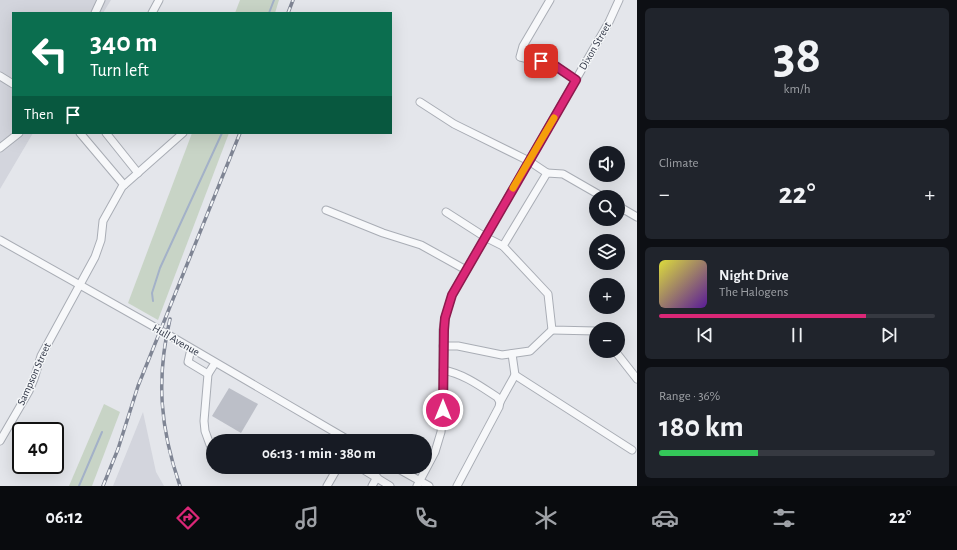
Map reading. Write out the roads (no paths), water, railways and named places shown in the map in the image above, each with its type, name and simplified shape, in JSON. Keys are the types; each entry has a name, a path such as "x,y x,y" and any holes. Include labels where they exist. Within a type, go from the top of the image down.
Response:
{"street":[{"path":"95,12 101,0"},
{"path":"153,12 159,0"},
{"path":"550,0 523,46 520,57 554,65 576,80"},
{"name":"Dixon Street","path":"418,483 435,452 441,432 443,410 444,330 445,318 452,295 609,22 619,0"},
{"path":"0,76 12,83"},
{"path":"420,102 454,124 529,161 547,173 563,174 591,190"},
{"path":"0,148 18,134"},
{"path":"81,134 124,185"},
{"path":"107,134 138,173"},
{"name":"Sampson Street","path":"0,441 29,391 41,356 95,257 101,240 103,221 124,185 182,134"},
{"path":"503,246 547,173"},
{"path":"326,210 383,233 421,245 466,270"},
{"path":"625,210 637,217"},
{"path":"446,212 485,237 503,246 548,294 552,330"},
{"name":"Hull Avenue","path":"0,240 191,348 338,434"},
{"path":"443,346 458,346 502,355 512,354 530,351 552,330 589,331"},
{"path":"191,348 188,362 208,374"},
{"path":"457,486 515,375 512,354"},
{"path":"620,358 637,379"},
{"path":"206,434 204,421 208,374 215,363"},
{"path":"443,370 462,375 497,397 500,402"},
{"path":"515,375 632,450"},
{"path":"327,486 334,474"},
{"path":"372,474 390,486"},
{"path":"405,474 418,483 428,486"},
{"path":"372,486 377,477"}],"waterway":[{"path":"269,12 274,0"},
{"path":"153,301 152,293 160,268 222,134"},
{"path":"79,486 102,432"}],"railway":[{"path":"288,12 293,0"},
{"path":"103,486 118,449 138,386 240,134"},
{"path":"170,319 163,362 162,403 168,444 180,486"}]}
